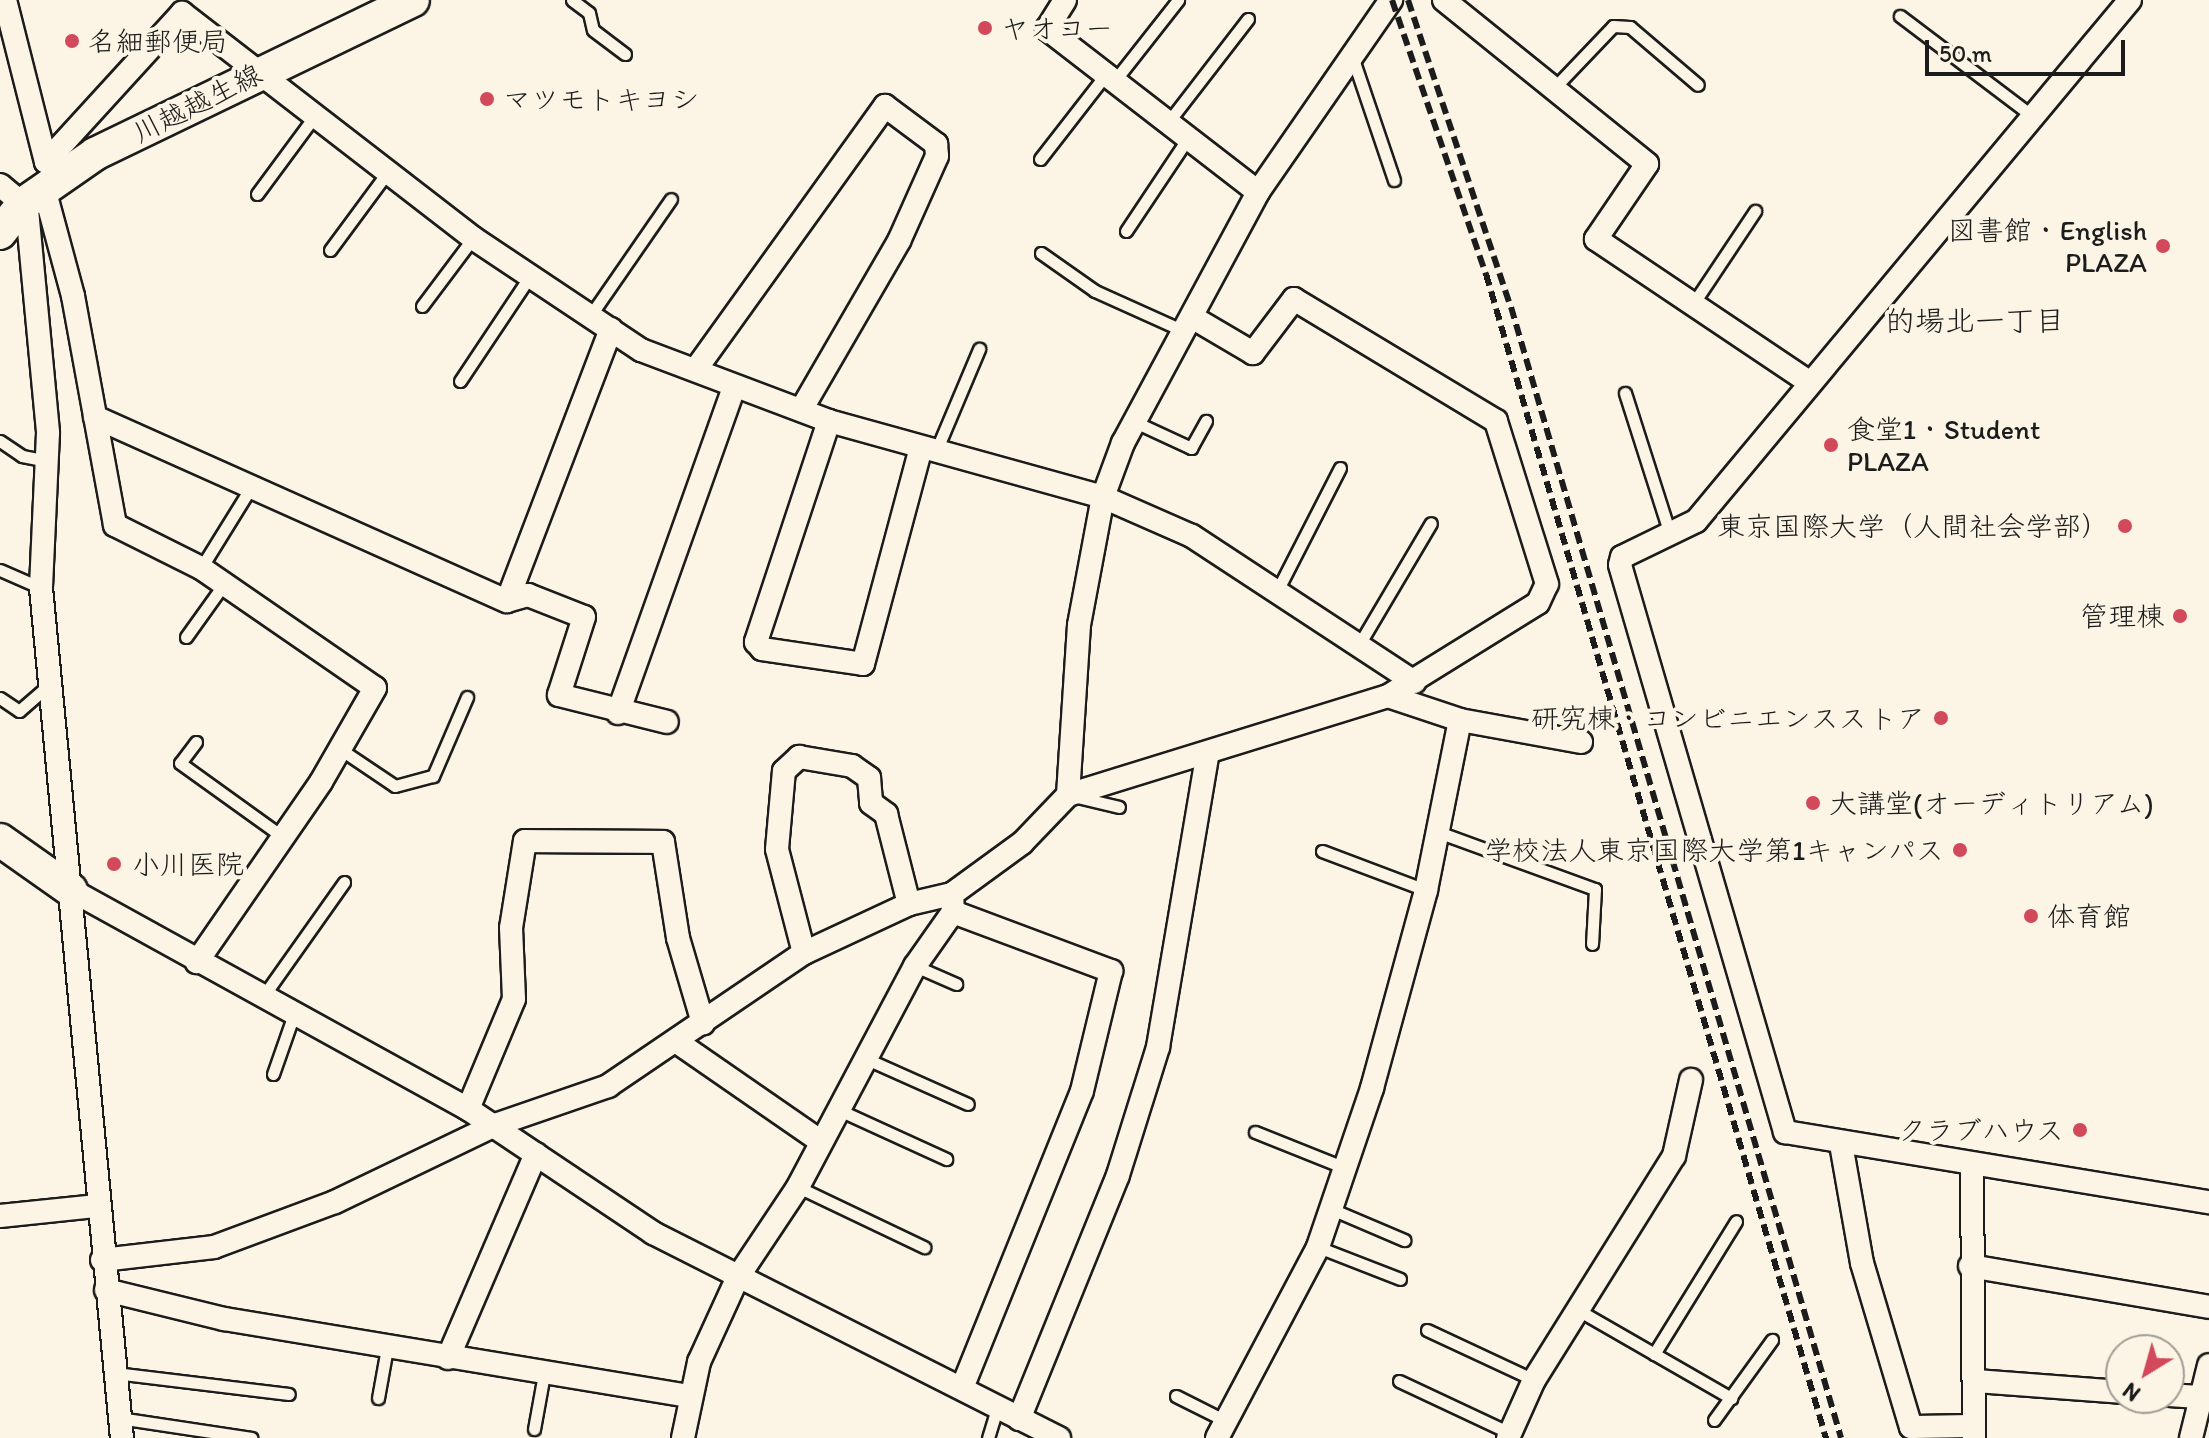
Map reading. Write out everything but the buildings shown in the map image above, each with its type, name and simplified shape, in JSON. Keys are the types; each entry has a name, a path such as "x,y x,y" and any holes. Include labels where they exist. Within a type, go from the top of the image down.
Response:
{"main road":[{"name":"川越越生線","path":"0,233 28,186 257,72 413,0"},
{"path":"0,840 71,890"}],"street":[{"path":"5,0 28,186 47,461 41,588 71,890 102,1260 121,1428"},
{"path":"1065,0 1047,29 1166,126 1258,192"},
{"path":"1068,795 1079,625 1103,497 1135,422 1258,192 1391,0"},
{"path":"1444,0 1647,164 1596,239 1810,383"},
{"path":"2130,0 1696,521 1622,557 1620,565 1785,1132 1841,1144 2209,1202"},
{"path":"28,186 187,6 257,72 387,173 473,238 641,350 829,421 1103,497 1192,536 1278,589 1414,682"},
{"path":"696,369 885,106 936,144 937,156 899,241 801,410"},
{"path":"28,186 95,417 115,525 201,568 375,688 283,837 197,962"},
{"path":"683,1438 688,1396 738,1277 798,1187 820,1141 869,1060 915,966 953,903 1022,843 1068,795 1207,757 1388,696 1538,603 1547,584 1496,421 1294,299 1253,353 1188,324"},
{"path":"507,601 611,329"},
{"path":"618,713 734,387"},
{"path":"95,417 250,489 507,601 528,595 584,617 556,690 618,713 667,722"},
{"path":"829,421 756,642 762,649 863,664 928,450"},
{"path":"1388,696 1460,720 1581,742"},
{"path":"1222,1430 1318,1247 1340,1166 1393,1023 1426,890 1460,720"},
{"path":"804,953 777,849 784,771 799,757 852,766 869,778 871,803 886,814 909,904"},
{"path":"1019,1419 1118,1175 1158,1047 1207,757"},
{"path":"468,1109 514,999 511,928 525,841 663,842 678,938 703,1023"},
{"path":"71,890 261,999 468,1109 653,1233 963,1386 997,1408 1059,1438"},
{"path":"102,1260 214,1247 335,1202 495,1125 608,1086 804,953 909,904 953,903 1111,971 1082,1091 963,1386"},
{"path":"677,1042 820,1141"},
{"path":"1509,1436 1534,1380 1674,1156 1691,1080"},
{"path":"1841,1144 1862,1263 1911,1427 1974,1432 1976,1381 1970,1266 1972,1164"},
{"path":"448,1358 536,1154"},
{"path":"0,1216 97,1206"},
{"path":"1970,1266 2209,1307"},
{"path":"106,1290 387,1348 688,1396"},
{"path":"2191,1438 2195,1397 2208,1367"},
{"path":"1976,1381 2105,1391"},
{"path":"2185,1396 2195,1397"}],"lane":[{"path":"572,0 589,13 593,30 625,54"},
{"path":"1040,159 1178,0"},
{"path":"1900,16 2032,116"},
{"path":"1166,126 1248,19"},
{"path":"1555,87 1613,26 1630,27 1698,85"},
{"path":"1352,56 1394,180"},
{"path":"257,194 314,117"},
{"path":"1126,231 1186,141"},
{"path":"330,250 387,173"},
{"path":"590,316 671,199"},
{"path":"1693,304 1755,211"},
{"path":"422,306 473,238"},
{"path":"1041,253 1095,291 1188,324"},
{"path":"460,381 530,276"},
{"path":"928,450 979,349"},
{"path":"1625,393 1670,534"},
{"path":"1135,422 1191,448 1206,421"},
{"path":"0,441 22,456 47,461"},
{"path":"1278,589 1340,468"},
{"path":"201,568 250,489"},
{"path":"1360,643 1431,523"},
{"path":"0,570 41,588"},
{"path":"186,637 224,584"},
{"path":"0,698 19,711 51,683"},
{"path":"340,749 395,786 433,776 467,697"},
{"path":"196,742 180,763 283,837"},
{"path":"1068,795 1119,807"},
{"path":"1438,832 1595,889 1592,944"},
{"path":"1322,851 1426,890"},
{"path":"261,999 344,882"},
{"path":"915,966 956,984"},
{"path":"273,1074 294,1014"},
{"path":"869,1060 968,1104"},
{"path":"839,1110 946,1159"},
{"path":"1255,1132 1340,1166"},
{"path":"798,1187 924,1247"},
{"path":"1329,1208 1404,1240"},
{"path":"1654,1354 1736,1221"},
{"path":"1318,1247 1400,1279"},
{"path":"1578,1310 1731,1398"},
{"path":"1427,1330 1534,1380"},
{"path":"1714,1420 1772,1340"},
{"path":"378,1398 387,1348"},
{"path":"113,1373 289,1394"},
{"path":"534,1429 544,1374"},
{"path":"1399,1381 1509,1436"},
{"path":"1176,1396 1222,1430"},
{"path":"988,1438 997,1408"},
{"path":"121,1428 252,1438"}],"railway":[{"path":"1392,0 1486,274 1826,1438"},
{"path":"1408,0 1511,307 1841,1438"}],"place":[{"name":"ヤオコー","path":"985,28"},
{"name":"名細郵便局","path":"72,41"},
{"name":"マツモトキヨシ","path":"487,99"},
{"name":"図書館・English PLAZA","path":"2163,246"},
{"name":"食堂1・Student PLAZA","path":"1831,445"},
{"name":"東京国際大学（人間社会学部）","path":"2125,526"},
{"name":"管理棟","path":"2180,616"},
{"name":"研究棟・コンビニエンスストア","path":"1941,718"},
{"name":"大講堂(オーディトリアム)","path":"1813,803"},
{"name":"学校法人東京国際大学第1キャンパス","path":"1960,850"},
{"name":"小川医院","path":"114,864"},
{"name":"体育館","path":"2031,916"},
{"name":"クラブハウス","path":"2080,1130"}],"district":[{"name":"的場北一丁目","path":"1975,321"}]}
